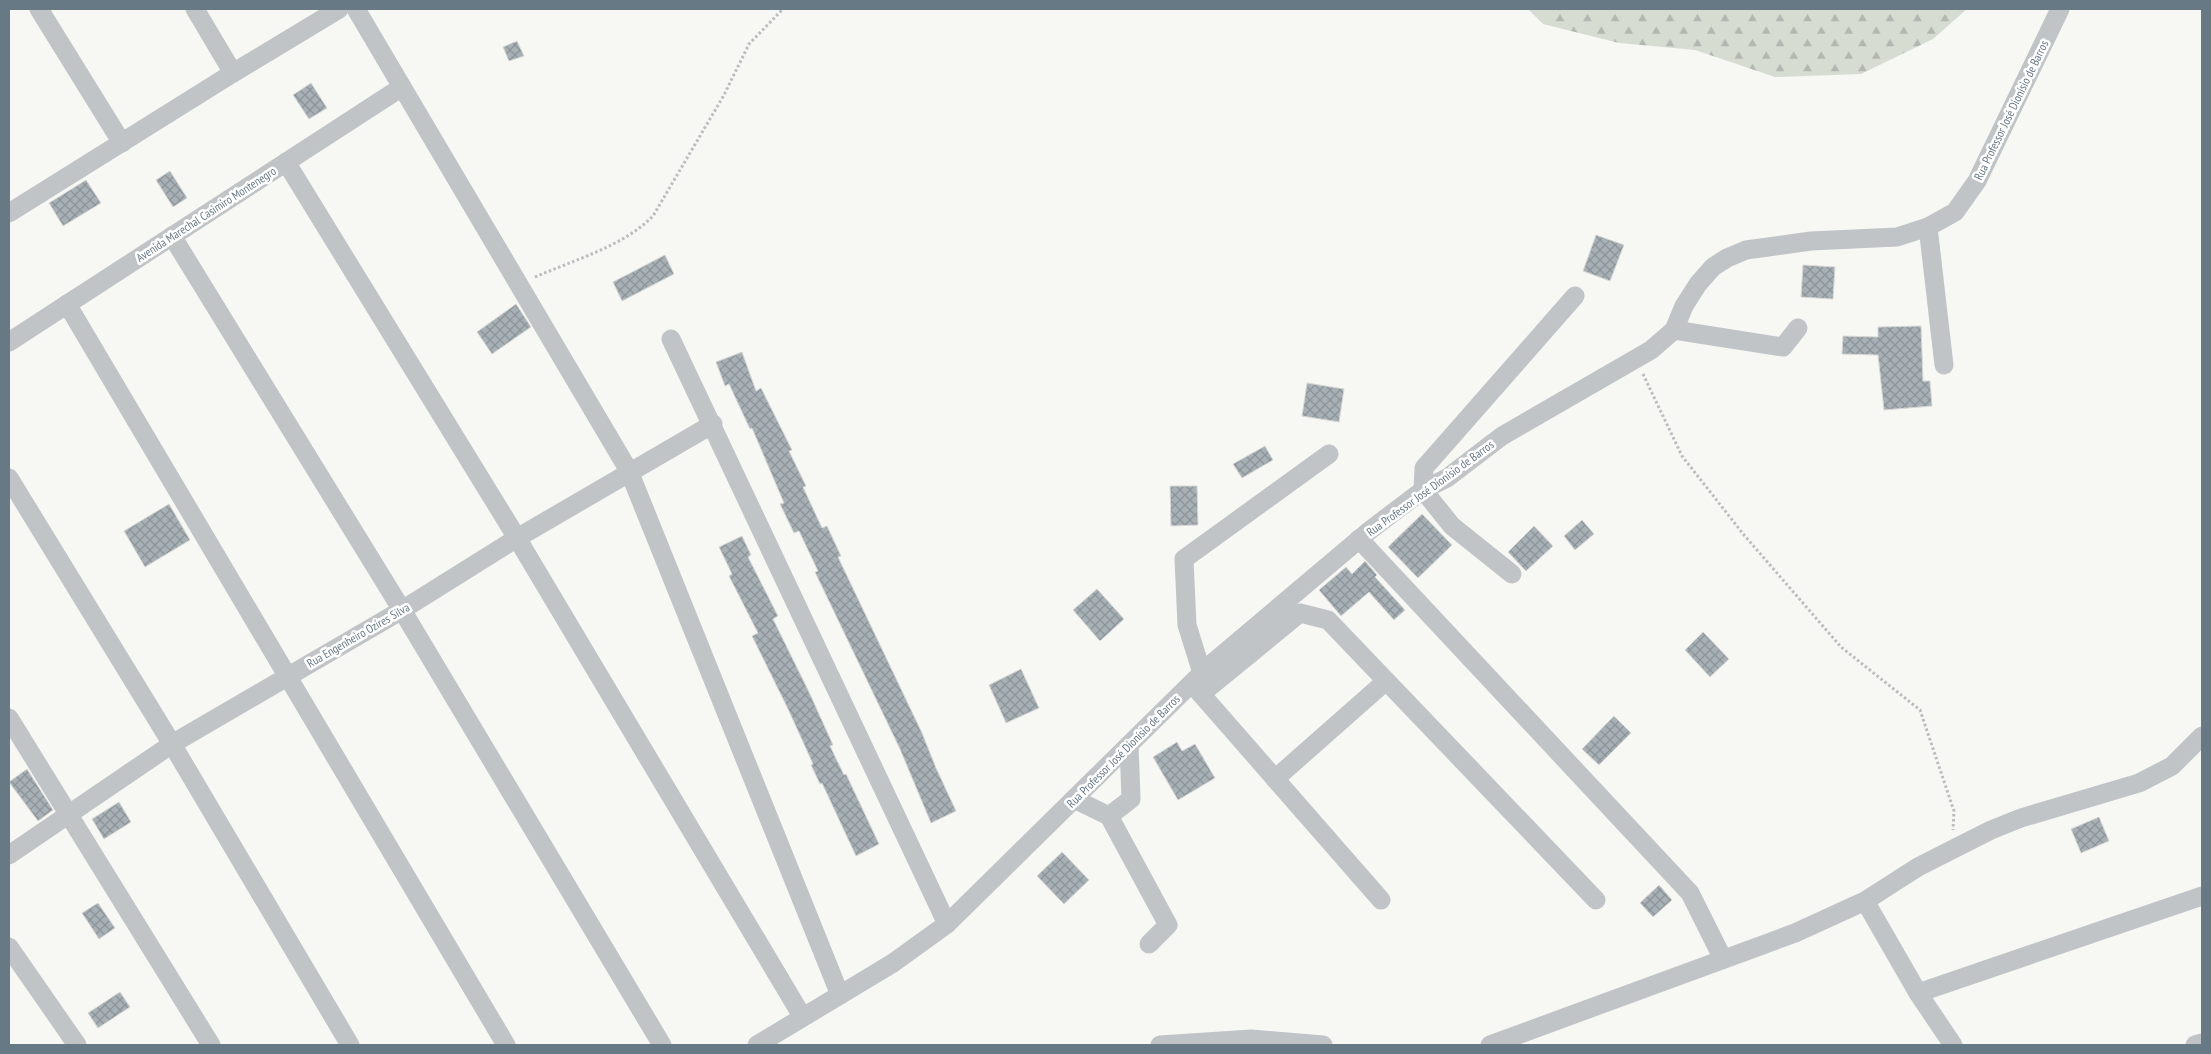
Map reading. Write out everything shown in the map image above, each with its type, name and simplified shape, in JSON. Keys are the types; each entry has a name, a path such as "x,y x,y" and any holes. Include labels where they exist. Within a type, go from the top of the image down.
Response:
{"street":[{"path":"39,9 122,143"},
{"path":"195,9 233,73"},
{"path":"10,211 339,9"},
{"path":"356,9 629,471 840,995"},
{"name":"Rua Professor José Dionísio de Barros","path":"757,1045 802,1016 893,963 948,924 1129,744 1359,539 1423,490 1447,478 1502,436 1651,350 1674,330 1684,306 1698,284 1713,268 1727,258 1746,250 1810,241 1897,237 1928,227 1956,212 1977,181 2060,9"},
{"name":"Avenida Marechal Casimiro Montenegro","path":"9,342 402,87"},
{"path":"286,162 517,538 802,1016"},
{"path":"1928,227 1944,365"},
{"path":"172,236 402,610 662,1045"},
{"path":"1512,574 1452,526 1423,490 1424,468 1575,296"},
{"path":"67,304 506,1045"},
{"path":"1674,330 1783,347 1798,328"},
{"path":"671,339 713,424 948,924"},
{"name":"Rua Engenheiro Ozires Silva","path":"9,855 172,744 402,610 629,471 713,424"},
{"path":"1329,454 1184,559 1187,625 1198,683 1275,779 1381,900"},
{"path":"9,478 172,744 350,1045"},
{"path":"1359,539 1690,893 1722,960"},
{"path":"1198,683 1300,613 1328,620 1596,900"},
{"path":"1275,779 1386,681"},
{"path":"9,718 211,1045"},
{"path":"2172,766 2202,736"},
{"path":"1110,816 1131,799 1129,744"},
{"path":"1490,1045 1795,933 1866,901 1918,867 2021,818 2139,783 2172,766 2202,756"},
{"path":"1074,799 1110,816 1168,925 1149,944"},
{"path":"1918,993 2202,896"},
{"path":"1866,901 1918,993 1954,1045"},
{"path":"9,947 77,1045"},
{"path":"1160,1045 1306,1042 1324,1045"},
{"path":"2194,1045 2202,1042"}],"path":[{"path":"519,284 627,237 644,226 653,216 724,95 749,44 782,9"},
{"path":"1635,359 1682,456 1744,535 1842,647 1920,710 1954,811 1951,850"}],"green space":[{"path":"1528,9 1967,9 1933,39 1861,74 1775,77 1695,50 1619,43 1543,24"}],"building":[{"path":"517,41 524,56 509,61 503,47"},
{"path":"311,83 327,108 309,119 293,95"},
{"path":"170,171 187,198 173,207 156,180"},
{"path":"86,180 101,203 63,226 49,203"},
{"path":"1596,235 1624,245 1610,281 1583,271"},
{"path":"665,255 674,274 622,301 613,282"},
{"path":"1803,265 1835,267 1833,299 1801,297"},
{"path":"516,304 531,327 492,354 477,332"},
{"path":"1921,326 1923,381 1930,381 1932,406 1884,410 1878,355 1842,354 1843,336 1878,337 1878,327"},
{"path":"742,352 756,391 761,388 792,450 789,451 806,486 803,487 822,528 827,526 841,556 838,557 922,733 956,811 931,823 900,749 815,572 818,571 799,531 794,533 780,504 784,503 752,428 750,429 729,384 725,386 716,362"},
{"path":"1307,383 1344,389 1339,422 1302,416"},
{"path":"1265,446 1273,460 1242,478 1233,464"},
{"path":"1170,486 1197,486 1198,525 1171,526"},
{"path":"169,504 190,540 145,567 124,531"},
{"path":"1422,514 1452,545 1418,578 1388,547"},
{"path":"1582,520 1594,534 1575,550 1564,536"},
{"path":"1534,526 1553,546 1526,571 1508,552"},
{"path":"742,536 751,555 748,557 778,616 773,619 833,745 830,746 844,775 846,774 879,844 856,856 822,783 820,784 811,765 813,764 789,711 752,636 758,633 729,576 732,574 719,547"},
{"path":"1365,561 1377,575 1375,577 1405,610 1394,620 1369,592 1341,616 1319,590 1346,567 1352,574"},
{"path":"1097,589 1124,619 1100,641 1073,610"},
{"path":"1703,632 1729,659 1710,677 1685,650"},
{"path":"1021,669 1039,708 1006,723 989,685"},
{"path":"1614,716 1631,733 1599,765 1582,749"},
{"path":"1177,742 1182,751 1195,744 1215,778 1178,800 1153,757"},
{"path":"27,769 53,810 38,821 9,782"},
{"path":"119,802 131,822 104,839 92,819"},
{"path":"2099,817 2109,841 2081,853 2071,829"},
{"path":"1062,852 1089,880 1064,904 1037,876"},
{"path":"1659,885 1672,900 1653,917 1640,903"},
{"path":"98,903 115,928 99,939 82,913"},
{"path":"120,992 130,1007 98,1028 88,1013"}]}
